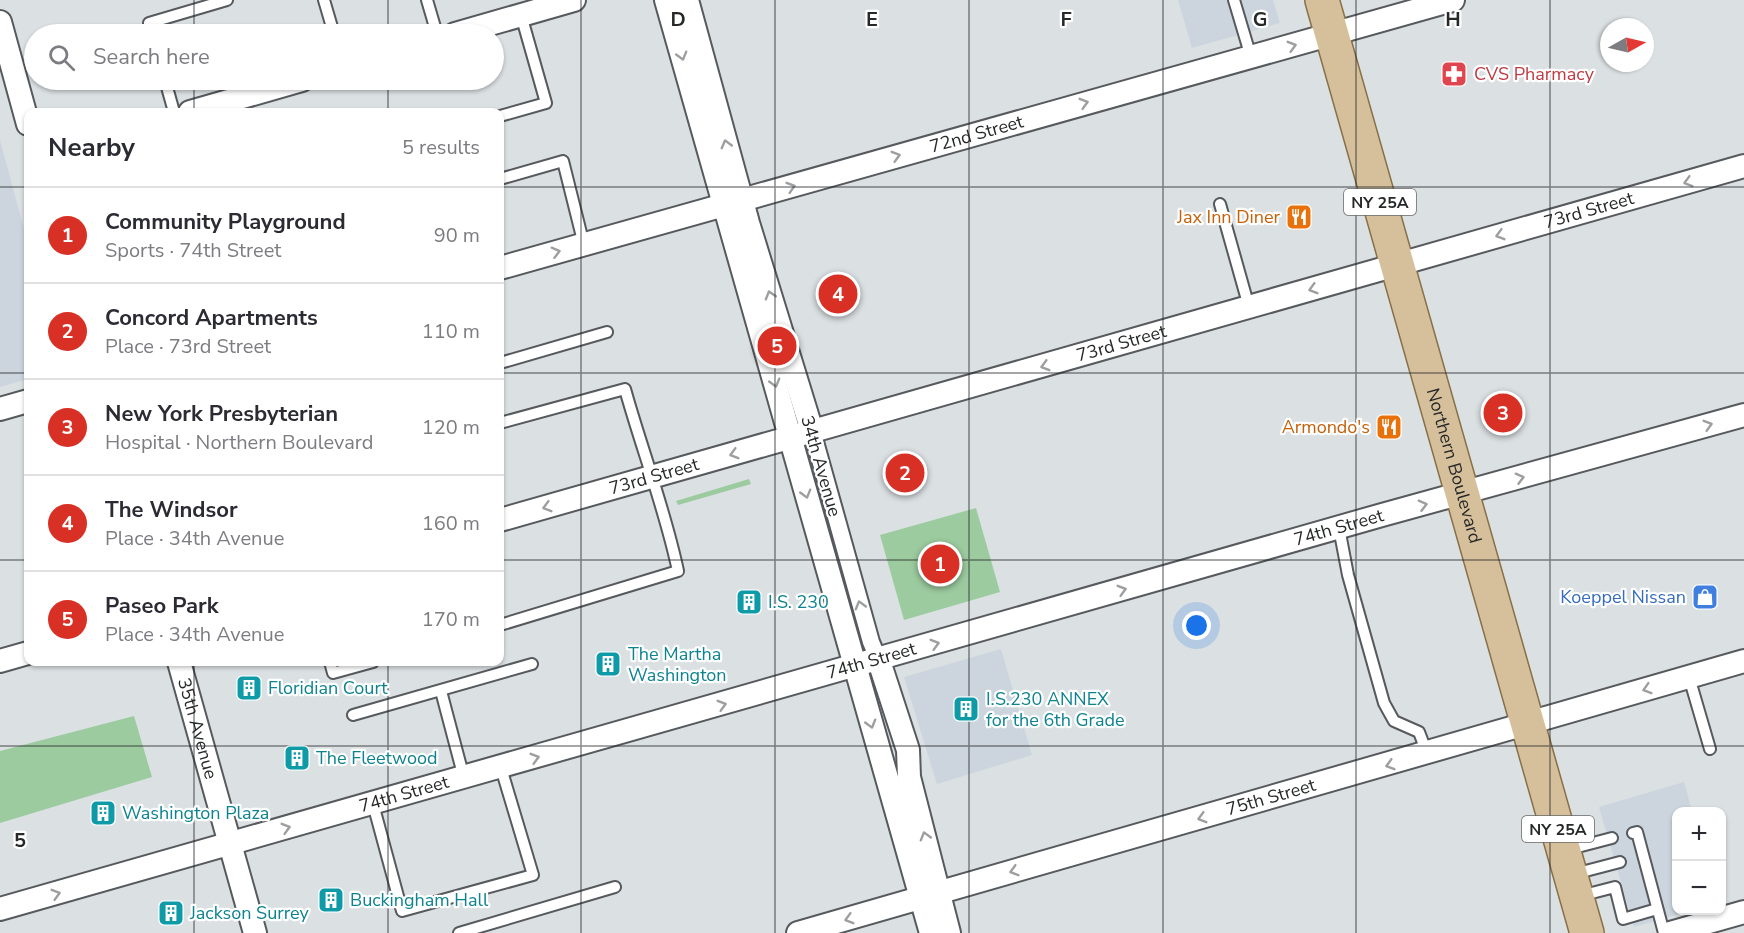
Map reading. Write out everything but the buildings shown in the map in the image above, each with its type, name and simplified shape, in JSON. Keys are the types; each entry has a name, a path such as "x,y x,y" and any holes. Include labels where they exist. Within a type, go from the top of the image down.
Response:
{"main road":[{"name":"Northern Boulevard","path":"1322,0 1587,933"}],"street":[{"path":"490,24 574,0"},
{"name":"34th Avenue","path":"666,0 733,203 801,434 908,750 909,777 931,895 931,933"},
{"name":"34th Avenue","path":"687,0 733,203"},
{"name":"72nd Street","path":"504,267 1453,0"},
{"path":"0,22 24,109"},
{"path":"204,108 267,90"},
{"name":"73rd Street","path":"504,519 1744,166"},
{"path":"0,409 24,402"},
{"name":"74th Street","path":"0,909 855,668 1338,528 1744,415"},
{"name":"34th Avenue","path":"801,434 855,668 931,895 949,933"},
{"path":"0,661 24,654"},
{"name":"75th Street","path":"798,933 1529,725 1744,661"},
{"name":"35th Avenue","path":"179,666 255,933"},
{"path":"1670,933 1744,912"}],"lane":[{"path":"149,24 227,0"},
{"path":"324,0 331,24"},
{"path":"427,0 433,24"},
{"path":"1238,3 1251,57"},
{"path":"504,115 546,103 521,15"},
{"path":"168,90 173,108"},
{"path":"504,178 563,161 584,245"},
{"path":"1220,204 1249,307"},
{"path":"504,362 607,332"},
{"path":"504,422 625,389 644,457 654,477 678,571 504,624"},
{"path":"1338,528 1348,575 1384,703 1394,721 1419,732 1427,754"},
{"path":"353,715 532,664"},
{"path":"331,666 333,673 358,666"},
{"path":"1689,677 1710,749"},
{"path":"441,691 464,778"},
{"path":"373,804 402,910 533,875 501,768"},
{"path":"1633,833 1637,832 1641,856 1664,933"},
{"path":"1571,874 1612,838"},
{"path":"1571,874 1620,862"},
{"path":"1571,874 1620,885 1623,919 1657,909"},
{"path":"459,933 615,887"}],"shaded area":[{"path":"1178,0 1273,0 1280,23 1192,48"},
{"path":"0,140 24,229 24,380 0,387"},
{"name":"I.S.230 ANNEX for the 6th Grade","path":"1001,649 1032,755 937,784 904,677"},
{"path":"1684,782 1691,807 1672,807 1672,915 1675,915 1634,927 1599,807"}],"green space":[{"path":"749,479 751,484 678,505 676,501"},
{"path":"976,508 1000,592 904,620 880,535"},
{"path":"134,716 152,777 0,823 0,751"}],"place":[{"name":"CVS Pharmacy","path":"1454,74"},
{"name":"Jax Inn Diner","path":"1299,217"},
{"name":"The Windsor","path":"838,294"},
{"name":"Paseo Park","path":"777,346"},
{"name":"New York Presbyterian","path":"1503,413"},
{"name":"Armondo's","path":"1389,427"},
{"name":"Concord Apartments","path":"905,473"},
{"name":"Community Playground","path":"940,564"},
{"name":"Koeppel Nissan","path":"1705,597"},
{"name":"I.S. 230","path":"749,602"},
{"name":"The Martha Washington","path":"608,664"},
{"name":"Floridian Court","path":"249,688"},
{"name":"I.S.230 ANNEX for the 6th Grade","path":"966,709"},
{"name":"The Fleetwood","path":"297,758"},
{"name":"Washington Plaza","path":"103,813"},
{"name":"Buckingham Hall","path":"331,900"},
{"name":"Jackson Surrey","path":"171,913"}]}
